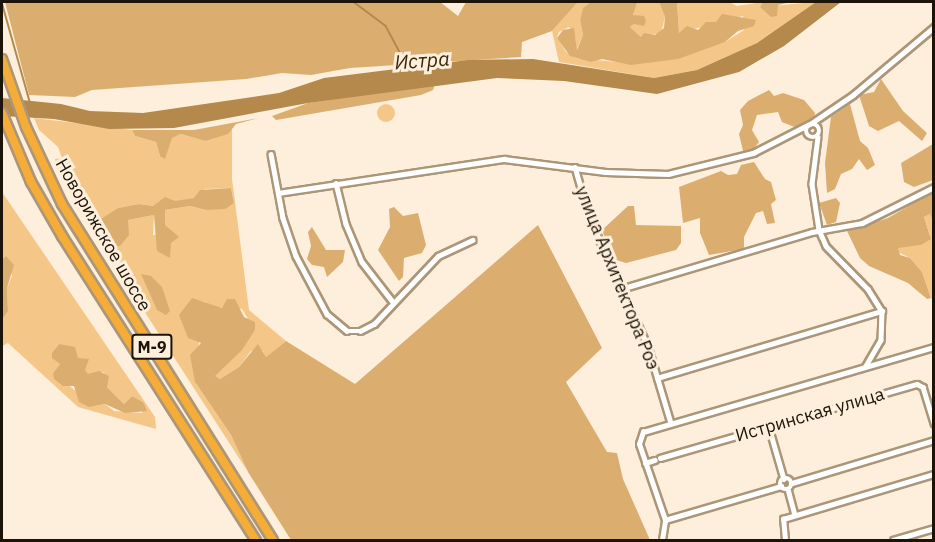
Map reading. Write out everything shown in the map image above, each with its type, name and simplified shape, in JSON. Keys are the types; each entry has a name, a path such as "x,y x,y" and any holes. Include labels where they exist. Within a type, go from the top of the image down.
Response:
{"highway":[{"name":"Новорижское шоссе","path":"2,59 36,151 100,268 273,540"},
{"name":"Новорижское шоссе","path":"2,113 19,155 62,236 256,540"}],"street":[{"path":"278,193 487,160 539,161 575,167 668,174 735,159 795,134 820,119 933,27"},
{"path":"820,119 815,148 813,202 819,230 826,246 868,289 882,311 881,340 866,366"},
{"path":"809,125 819,127"},
{"path":"809,125 808,136 815,148"},
{"path":"795,134 818,136"},
{"path":"272,154 278,193 296,256 335,323 347,331 367,329 438,256 473,240"},
{"name":"улица Архитектора Роэ","path":"575,167 590,219 624,288 657,378 670,423"},
{"path":"336,183 346,224 362,262 393,302"},
{"path":"624,288 819,230 876,218 933,187"},
{"path":"657,378 882,311"},
{"path":"662,540 665,520 645,463 640,435 670,423 933,346"},
{"name":"Истринская улица","path":"645,463 917,384 923,387 933,423"},
{"path":"769,427 784,478 781,486"},
{"path":"795,515 788,489 792,483 933,440"},
{"path":"785,540 781,526 783,519 933,474"},
{"path":"784,478 792,483"},
{"path":"665,520 781,486 788,489"},
{"path":"894,540 933,528"}],"shaded area":[{"path":"5,2 440,2 458,16 466,2 578,2 552,31 522,42 521,57 350,68 311,75 282,73 246,79 92,90 75,97 29,95"},
{"path":"578,2 591,2 583,9 580,20 583,35 576,51 576,40 569,27 559,32 557,37 566,52 576,58 637,64 725,42 744,30 743,16 679,33 677,2 729,2 737,6 763,2 760,7 816,2 757,43 697,70 654,78 559,62 552,31"},
{"path":"591,2 637,2 633,15 644,16 646,21 644,26 634,24 630,27 641,37 644,33 655,35 664,28 665,17 659,2 677,2 679,33 687,26 698,30 706,22 716,22 722,14 756,20 754,26 738,31 725,42 678,59 631,65 602,59 591,62 570,56 557,38 563,30 574,28 577,50 583,35 580,20 583,8"},
{"path":"637,2 659,2 665,17 661,33 641,37 630,27 634,24 633,5"},
{"path":"763,2 791,2 778,5 777,16 771,17 760,7"},
{"path":"816,2 841,2 784,46 739,72 657,94 564,81 497,78 308,103 174,128 109,129 54,119 2,116 2,98 61,104 90,111 143,113 279,93 324,78 468,60 533,59 654,78 697,70 757,43"},
{"path":"881,79 903,111 927,133 922,141 899,121 878,131 869,126 859,95 874,92"},
{"path":"435,84 433,90 421,95 276,120 272,116 308,103"},
{"path":"769,90 774,96 783,93 804,100 815,113 814,118 797,128 782,122 778,112 757,115 752,130 759,142 750,154 744,155 739,134 743,125 740,110 748,101"},
{"path":"386,104 392,107 395,113 392,119 386,122 380,119 377,113 380,107"},
{"path":"850,104 860,141 868,148 875,165 867,170 859,159 852,169 841,174 835,189 827,193 825,163 831,117"},
{"path":"34,118 132,130 135,136 156,142 160,156 171,138 181,134 205,141 232,129 232,179 249,310 286,341 265,358 263,351 251,351 239,367 220,379 214,376 255,330 242,309 211,307 203,301 195,382 231,435 248,472 137,300 133,279 109,248 97,239 76,205 56,164 55,159 62,158 58,147 39,130","holes":["231,188 234,203 206,210 190,206 165,210 165,225 172,233 153,235 154,215 128,220 121,241 108,243 110,215 118,208 139,204 153,206 195,198 205,189"]},
{"path":"259,118 236,124 228,134 205,141 181,134 172,138 165,159 160,156 156,142 135,136 132,130 194,130"},
{"path":"933,144 933,180 914,187 904,182 901,163"},
{"path":"754,162 765,179 771,182 776,200 771,204 775,223 767,224 763,211 756,213 744,237 744,249 709,255 700,233 700,218 683,223 679,187 721,171 728,175 737,174 741,165"},
{"path":"231,188 234,203 225,209 206,210 190,206 165,210 165,225 179,237 171,243 170,258 157,251 154,215 128,220 129,235 120,246 111,247 108,243 101,219 118,208 139,204 153,206 165,197 175,201 194,198 200,190"},
{"path":"2,192 155,417 156,429 78,407 8,343 2,346 2,320 8,311 7,288 12,276 6,257 2,260","holes":["59,344 69,348 88,375 104,372 107,387 124,404 132,396 143,402 142,413 114,411 105,404 95,406 53,373 60,364 55,349"]},
{"path":"933,192 933,221 930,214 924,217 931,239 921,245 898,248 900,255 910,258 922,272 931,298 927,299 908,283 869,266 860,258 847,231 888,218"},
{"path":"836,198 840,203 836,222 827,225 819,203"},
{"path":"628,206 634,206 636,225 681,226 681,243 676,250 626,263 613,259 602,230"},
{"path":"394,207 403,216 418,213 426,245 422,253 404,258 403,277 399,281 378,250 390,227 389,209"},
{"path":"930,214 934,221 933,303 922,272 910,258 898,252 898,247 921,245 930,235 924,217"},
{"path":"538,225 602,348 566,382 607,452 617,453 623,479 650,540 291,540 248,472 231,435 195,382 190,355 201,343 188,338 179,315 192,298 222,308 227,299 235,299 244,317 255,322 255,330 242,350 215,376 220,379 239,367 258,344 266,357 286,341 355,384"},
{"path":"312,227 326,250 345,250 343,262 327,277 324,267 312,265 307,259 311,246 308,232"},
{"path":"6,256 14,265 7,288 8,311 2,320 2,260"},
{"path":"141,274 151,276 162,287 170,311 166,315 157,310"},
{"path":"59,344 75,347 78,358 89,359 85,370 88,374 99,371 109,376 107,387 124,404 132,396 143,402 147,411 125,413 105,404 89,407 79,402 74,386 63,386 54,379 53,373 60,364 52,358 52,353"}],"waterway":[{"path":"2,2 31,105"},
{"name":"Истра","path":"354,2 386,26 409,69"}]}
